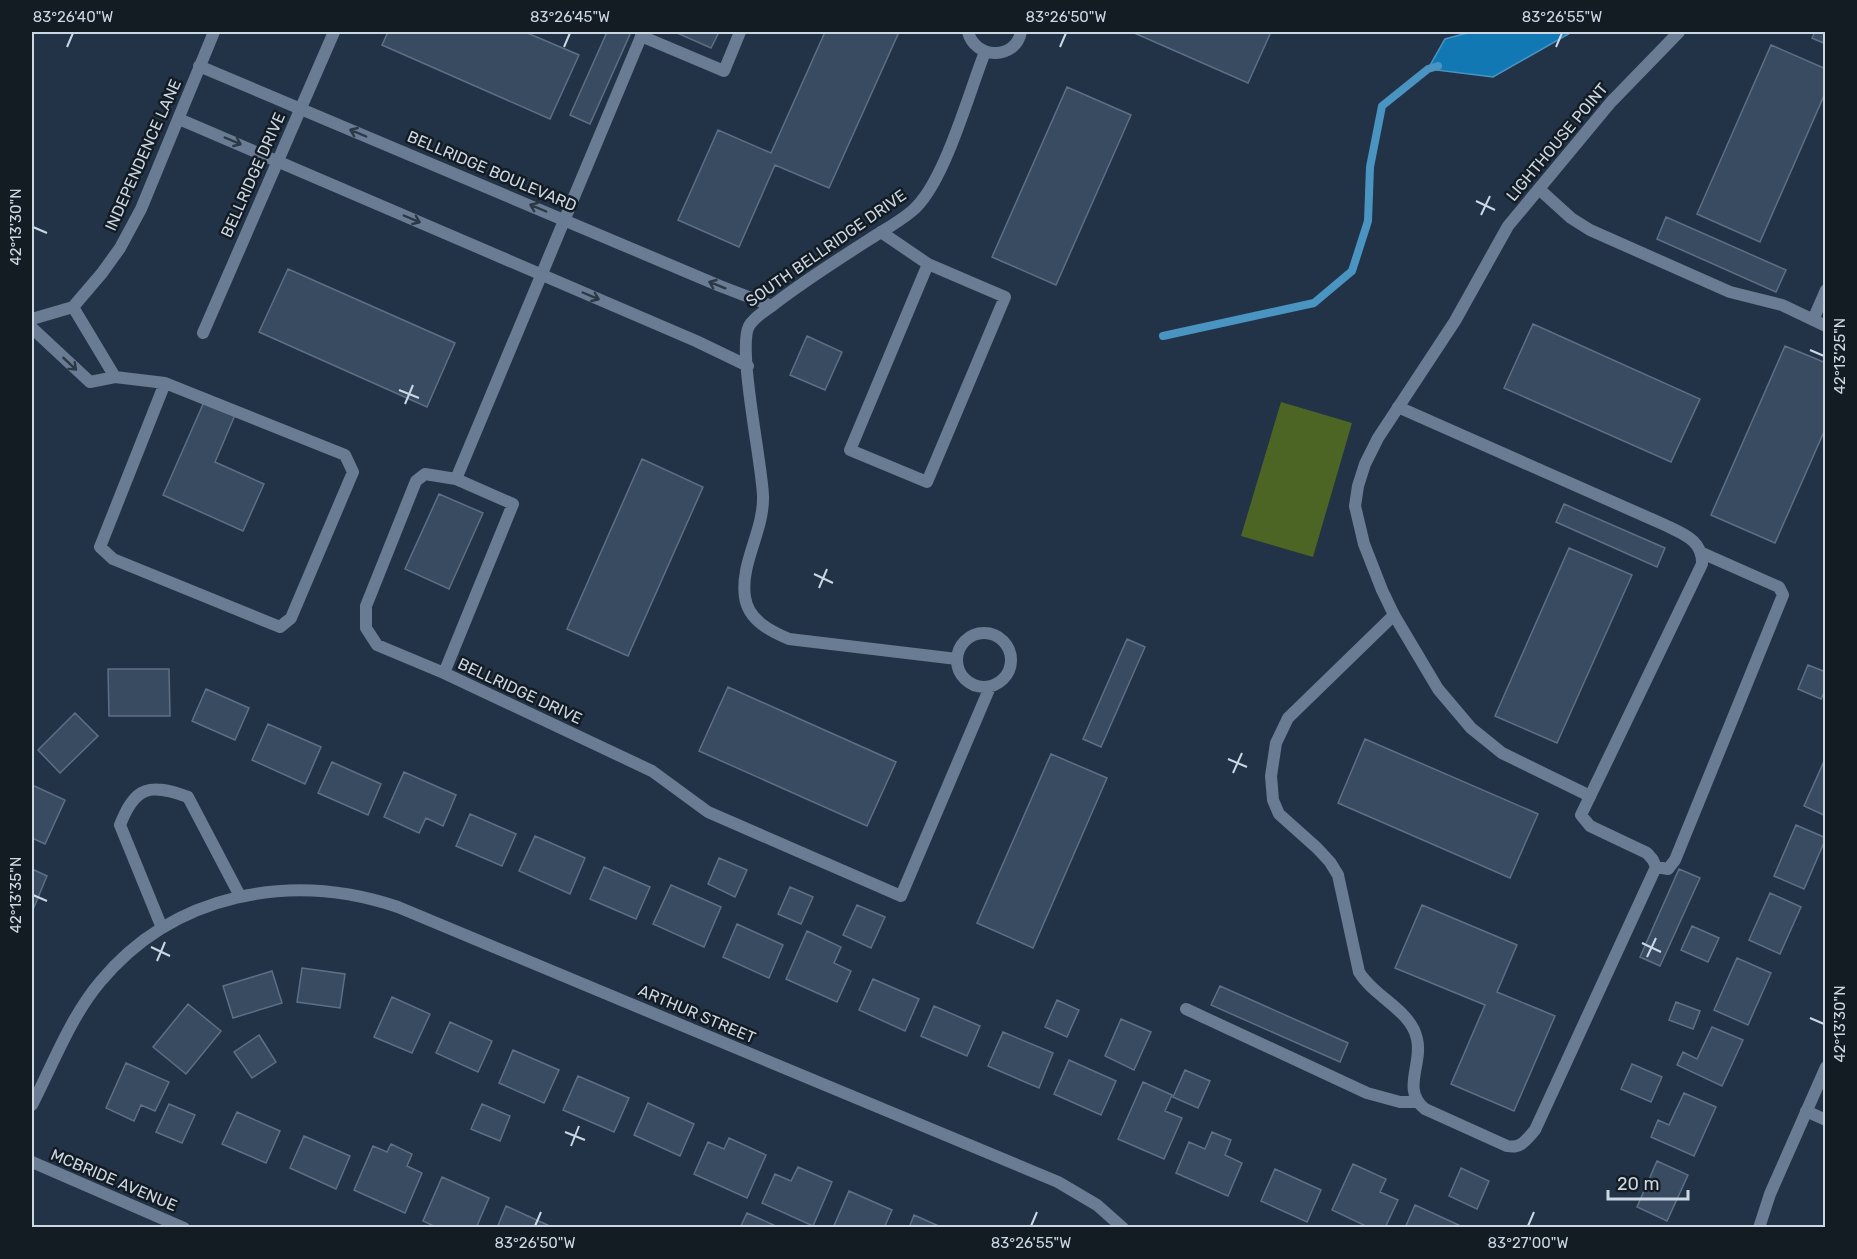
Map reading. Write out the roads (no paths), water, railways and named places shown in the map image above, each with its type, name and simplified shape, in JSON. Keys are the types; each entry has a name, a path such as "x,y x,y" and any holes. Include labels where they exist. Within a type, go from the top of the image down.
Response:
{"street":[{"name":"INDEPENDENCE LANE","path":"73,307 120,248 141,209 214,32"},
{"name":"BELLRIDGE DRIVE","path":"202,333 334,32"},
{"path":"444,673 377,645 366,628 366,606 416,481 424,474 456,479 642,34 724,71 740,32"},
{"path":"968,32 976,46 985,52 995,54 1006,51 1014,45 1021,32"},
{"name":"LIGHTHOUSE POINT","path":"1590,796 1502,753 1471,728 1438,689 1394,615 1364,544 1355,506 1365,464 1378,438 1455,321 1508,226 1611,102 1679,32"},
{"name":"SOUTH BELLRIDGE DRIVE","path":"748,366 745,341 747,329 754,318 913,211 937,176 985,52"},
{"name":"BELLRIDGE BOULEVARD","path":"199,66 772,306"},
{"path":"179,119 696,341 748,366 749,392 763,497 760,526 745,575 745,598 750,611 768,630 789,639 957,659"},
{"path":"1539,189 1571,218 1590,230 1730,292 1782,305 1826,326"},
{"path":"881,232 928,264 1005,297 927,482 850,450 928,264"},
{"path":"1813,320 1826,290"},
{"path":"32,319 73,307 115,377"},
{"path":"32,328 90,382 115,377 165,383 345,455 353,471 291,618 280,627 113,559 100,547 165,383"},
{"path":"1394,615 1288,718 1276,743 1271,776 1273,800 1279,814 1330,861 1338,875 1359,972 1365,983 1411,1023 1418,1040 1413,1093 1416,1102 1425,1109 1515,1148 1522,1145 1535,1130 1656,867 1647,854 1590,826 1581,815 1702,564 1702,553 1697,544 1665,525 1398,407"},
{"name":"BELLRIDGE DRIVE","path":"456,479 513,504 444,673 652,771 708,812 901,896 990,687"},
{"path":"1656,867 1668,869 1675,860 1783,595 1779,587 1702,553"},
{"path":"982,633 996,635 1006,644 1011,656 1010,669 1002,680 990,687 974,685 962,675 957,659 960,646 970,637 982,633"},
{"path":"162,928 120,825 128,804 144,791 165,788 188,797 240,896"},
{"name":"ARTHUR STREET","path":"32,1106 74,1020 100,982 129,953 162,928 204,908 240,896 282,890 315,890 371,898 398,907 1058,1182 1097,1205 1123,1227"},
{"path":"1186,1009 1367,1093 1400,1102 1416,1102"},
{"path":"1759,1227 1770,1194 1826,1067"},
{"path":"1806,1111 1826,1120"},
{"name":"MCBRIDE AVENUE","path":"32,1162 184,1227"}],"water":[{"path":"1471,32 1572,32 1493,77 1428,69 1445,39"}],"waterway":[{"path":"1163,336 1314,303 1352,271 1368,221 1370,167 1382,106 1428,69 1438,66"}]}
